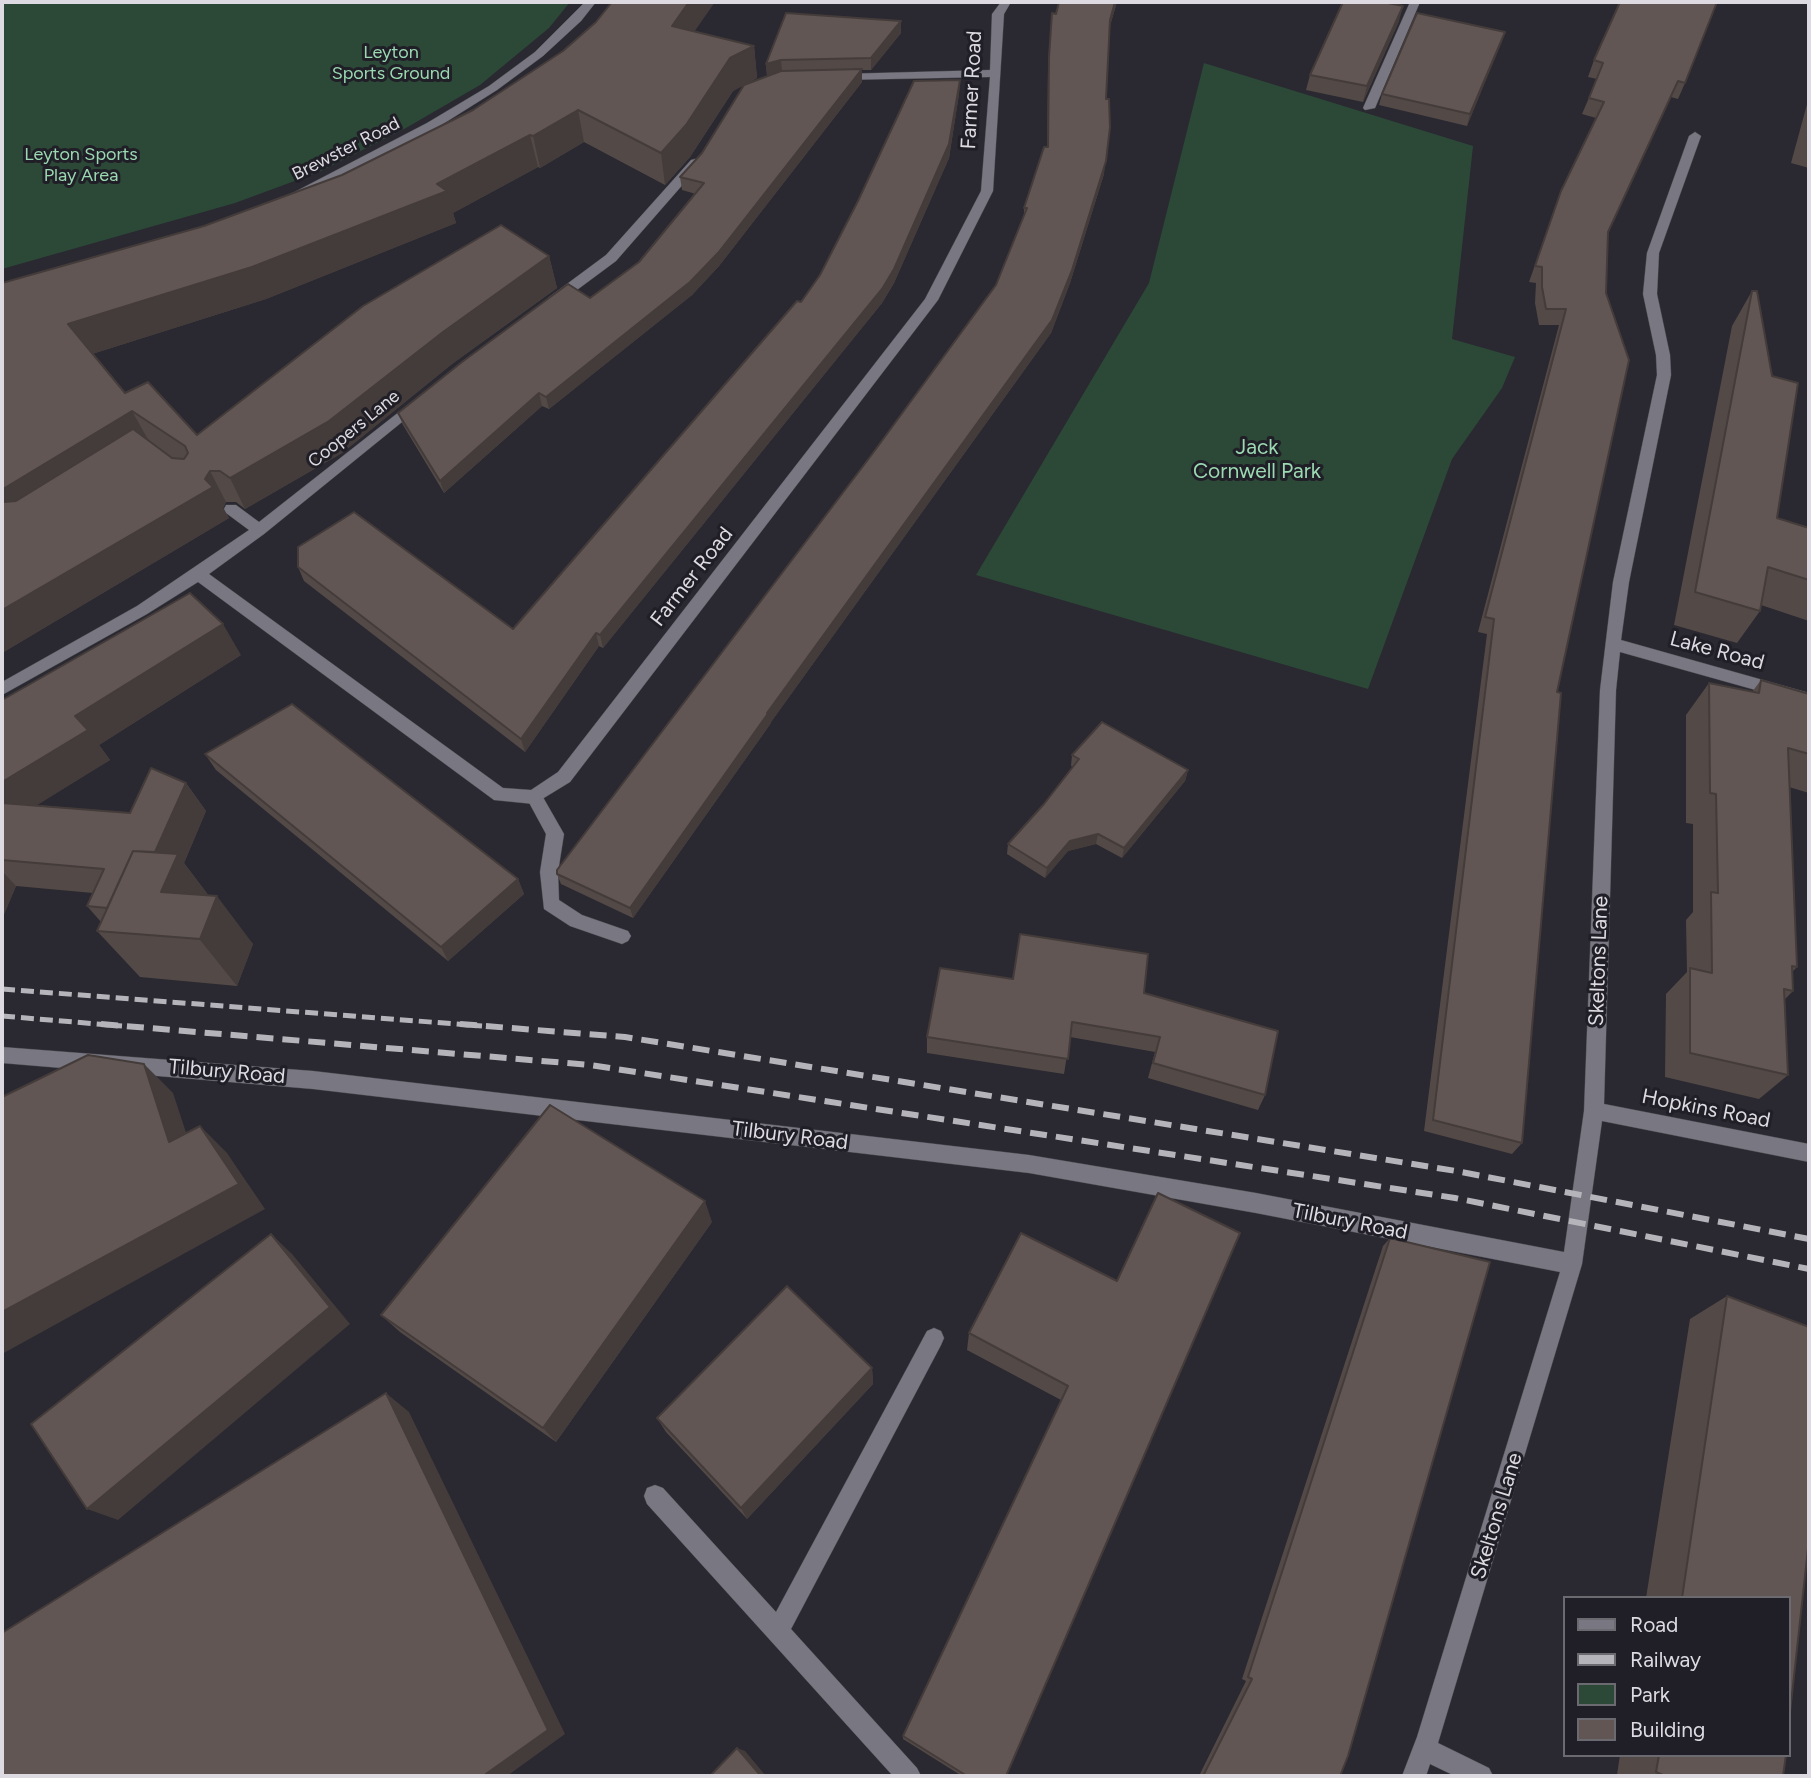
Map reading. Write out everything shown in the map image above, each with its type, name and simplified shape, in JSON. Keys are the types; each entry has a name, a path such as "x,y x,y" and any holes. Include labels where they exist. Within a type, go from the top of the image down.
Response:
{"street":[{"name":"Brewster Road","path":"284,199 431,126 493,88 539,54 577,19 591,2"},
{"name":"Farmer Road","path":"534,797 564,777 931,300 987,191 998,14 1006,2"},
{"path":"1369,108 1415,2"},
{"path":"823,77 996,73"},
{"name":"Skeltons Lane","path":"1414,1776 1572,1264 1594,1111 1608,690 1621,582 1664,375 1663,355 1650,294 1653,253 1695,136"},
{"path":"546,306 611,258 697,162 704,150"},
{"name":"Coopers Lane","path":"2,690 142,610 198,574 258,530 427,395"},
{"path":"231,509 258,530"},
{"path":"198,574 499,795 534,797 555,834 549,873 550,904 576,921 622,936"},
{"name":"Lake Road","path":"1613,644 1809,699"},
{"name":"Tilbury Road","path":"2,1055 313,1080 1029,1164 1256,1203 1572,1264"},
{"name":"Hopkins Road","path":"1594,1111 1809,1153"},
{"path":"778,1631 934,1338"},
{"path":"655,1496 909,1776"},
{"path":"1424,1749 1481,1776"}],"green space":[{"path":"2,2 570,2 549,28 480,85 406,128 319,172 235,203 2,269"},
{"name":"Jack Cornwell Park","path":"1204,63 1473,146 1452,339 1515,357 1502,388 1452,459 1368,689 976,575 1149,283"}],"building":[{"path":"612,2 689,2 672,26 754,46 730,58 686,125 661,153 578,110 533,136 530,135 437,184 447,191 252,267 68,324 125,393 148,382 197,435 363,306 501,225 549,256 443,332 329,421 230,478 220,471 210,471 205,479 213,487 2,610 2,499 4,502 16,501 133,429 172,458 184,459 188,453 185,446 132,411 2,491 2,283 204,226 342,175 473,110 563,51 596,22"},
{"path":"1059,2 1115,2 1110,20 1106,99 1109,99 1110,127 1106,161 1072,270 1052,320 767,713 769,712 630,908 557,874 557,870 873,453 996,285 1027,208 1024,208 1044,147 1048,147 1052,13 1056,14"},
{"path":"1343,2 1383,2 1403,6 1367,86 1310,75"},
{"path":"1620,2 1717,2 1685,83 1678,81 1608,232 1606,293 1629,360 1557,692 1561,693 1522,1143 1433,1120 1494,619 1485,617 1566,309 1546,309 1542,267 1535,266 1561,191 1604,102 1589,98 1603,63 1594,60"},
{"path":"786,13 901,21 871,58 781,60 766,64"},
{"path":"1417,13 1505,32 1470,114 1382,94"},
{"path":"862,69 718,253 690,282 546,397 539,393 440,481 398,413 568,284 590,298 639,262 704,183 680,177 702,153 744,85 781,71"},
{"path":"960,80 949,144 894,269 882,289 600,635 596,633 521,739 298,567 298,547 354,512 513,629 797,301 801,302 820,275 858,201 914,81"},
{"path":"1752,291 1757,291 1772,376 1798,383 1777,518 1809,528 1809,580 1768,567 1760,611 1695,592"},
{"path":"190,593 223,624 75,716 88,730 2,782 2,700"},
{"path":"1761,680 1809,694 1809,754 1788,748 1797,967 1792,966 1793,991 1784,989 1788,1075 1690,1053 1690,968 1712,973 1711,892 1718,893 1716,794 1710,793 1709,683 1759,693"},
{"path":"292,704 518,879 441,947 205,754"},
{"path":"1102,722 1188,770 1124,848 1098,834 1070,841 1047,868 1008,844 1079,759 1072,755"},
{"path":"151,768 186,783 155,852 133,851 107,908 87,906 104,869 2,860 2,803 130,813"},
{"path":"133,851 178,854 161,892 217,896 200,939 97,931"},
{"path":"1020,934 1148,954 1144,993 1278,1031 1265,1095 1153,1063 1160,1037 1072,1022 1068,1059 927,1037 940,968 1013,979"},
{"path":"88,1055 144,1064 169,1142 200,1126 239,1184 2,1312 2,1097"},
{"path":"550,1105 705,1201 543,1428 381,1315"},
{"path":"1158,1193 1240,1233 1006,1776 967,1776 903,1736 1068,1386 969,1333 1021,1233 1117,1281"},
{"path":"271,1234 330,1307 87,1509 31,1424"},
{"path":"1390,1238 1490,1262 1348,1756 1340,1776 1203,1776 1252,1679 1248,1677"},
{"path":"787,1286 872,1368 741,1508 657,1418"},
{"path":"1727,1296 1809,1327 1809,1539 1790,1713 1790,1596 1682,1596"},
{"path":"386,1393 548,1730 483,1776 2,1776 2,1633"},
{"path":"737,1748 761,1776 710,1776"},
{"path":"1659,1757 1786,1757 1783,1776 1665,1776 1656,1772"}],"railway":[{"path":"2,989 482,1026"},
{"path":"2,1016 122,1026"},
{"path":"101,1024 590,1065 1455,1198 1809,1269"},
{"path":"460,1024 625,1037 1456,1171 1809,1239"}],"park label":[{"name":"Leyton Sports Ground","path":"391,63"},
{"name":"Leyton Sports Play Area","path":"81,165"}]}
